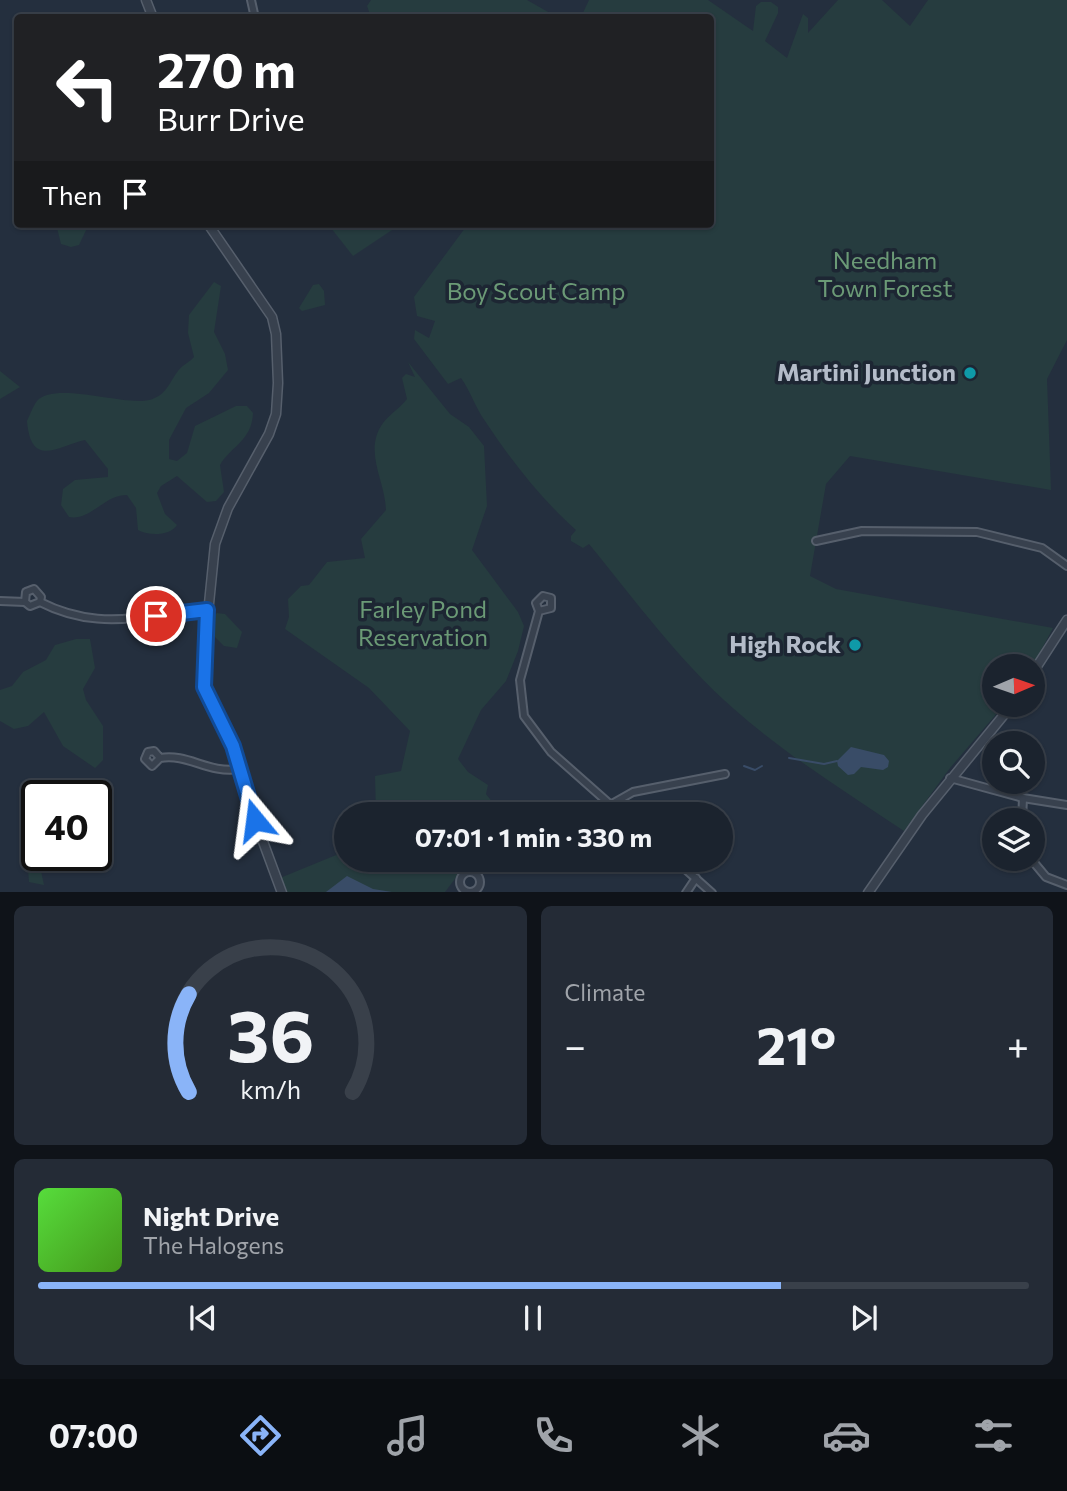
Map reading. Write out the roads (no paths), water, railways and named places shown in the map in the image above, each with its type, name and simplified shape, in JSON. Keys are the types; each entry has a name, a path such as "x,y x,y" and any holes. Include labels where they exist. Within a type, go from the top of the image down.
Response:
{"street":[{"path":"211,228 272,317 276,334 278,383 276,414 269,434 221,523 215,544 207,610 204,687 229,737 282,892"},
{"path":"816,541 862,531 977,532 1042,548 1067,566"},
{"path":"25,602 26,592 34,589 39,592 40,602"},
{"path":"0,601 25,602 34,606 40,602"},
{"path":"40,602 66,614 117,621 207,610"},
{"path":"538,611 520,680 524,716 551,752 607,802"},
{"path":"1045,654 1067,620"},
{"path":"868,892 950,778 1001,718"},
{"path":"160,758 176,757 217,771 240,769"},
{"path":"615,802 632,792 725,774"},
{"path":"950,778 1023,798 1067,805"},
{"path":"1023,798 1023,808"},
{"path":"1041,871 1046,877 1067,885"},
{"path":"689,872 712,892"},
{"path":"686,892 696,878"}],"water":[{"path":"851,747 884,755 889,761 888,767 883,770 861,767 854,774 848,775 838,766 837,761"},
{"path":"347,876 373,889 392,892 326,892"}],"waterway":[{"path":"789,758 824,764 837,761"},
{"path":"744,766 755,770 762,766"}],"place":[{"name":"Martini Junction","path":"970,373"},
{"name":"High Rock","path":"855,645"}],"park label":[{"name":"Needham Town Forest","path":"885,275"},
{"name":"Boy Scout Camp","path":"536,292"},
{"name":"Farley Pond Reservation","path":"423,624"}]}
